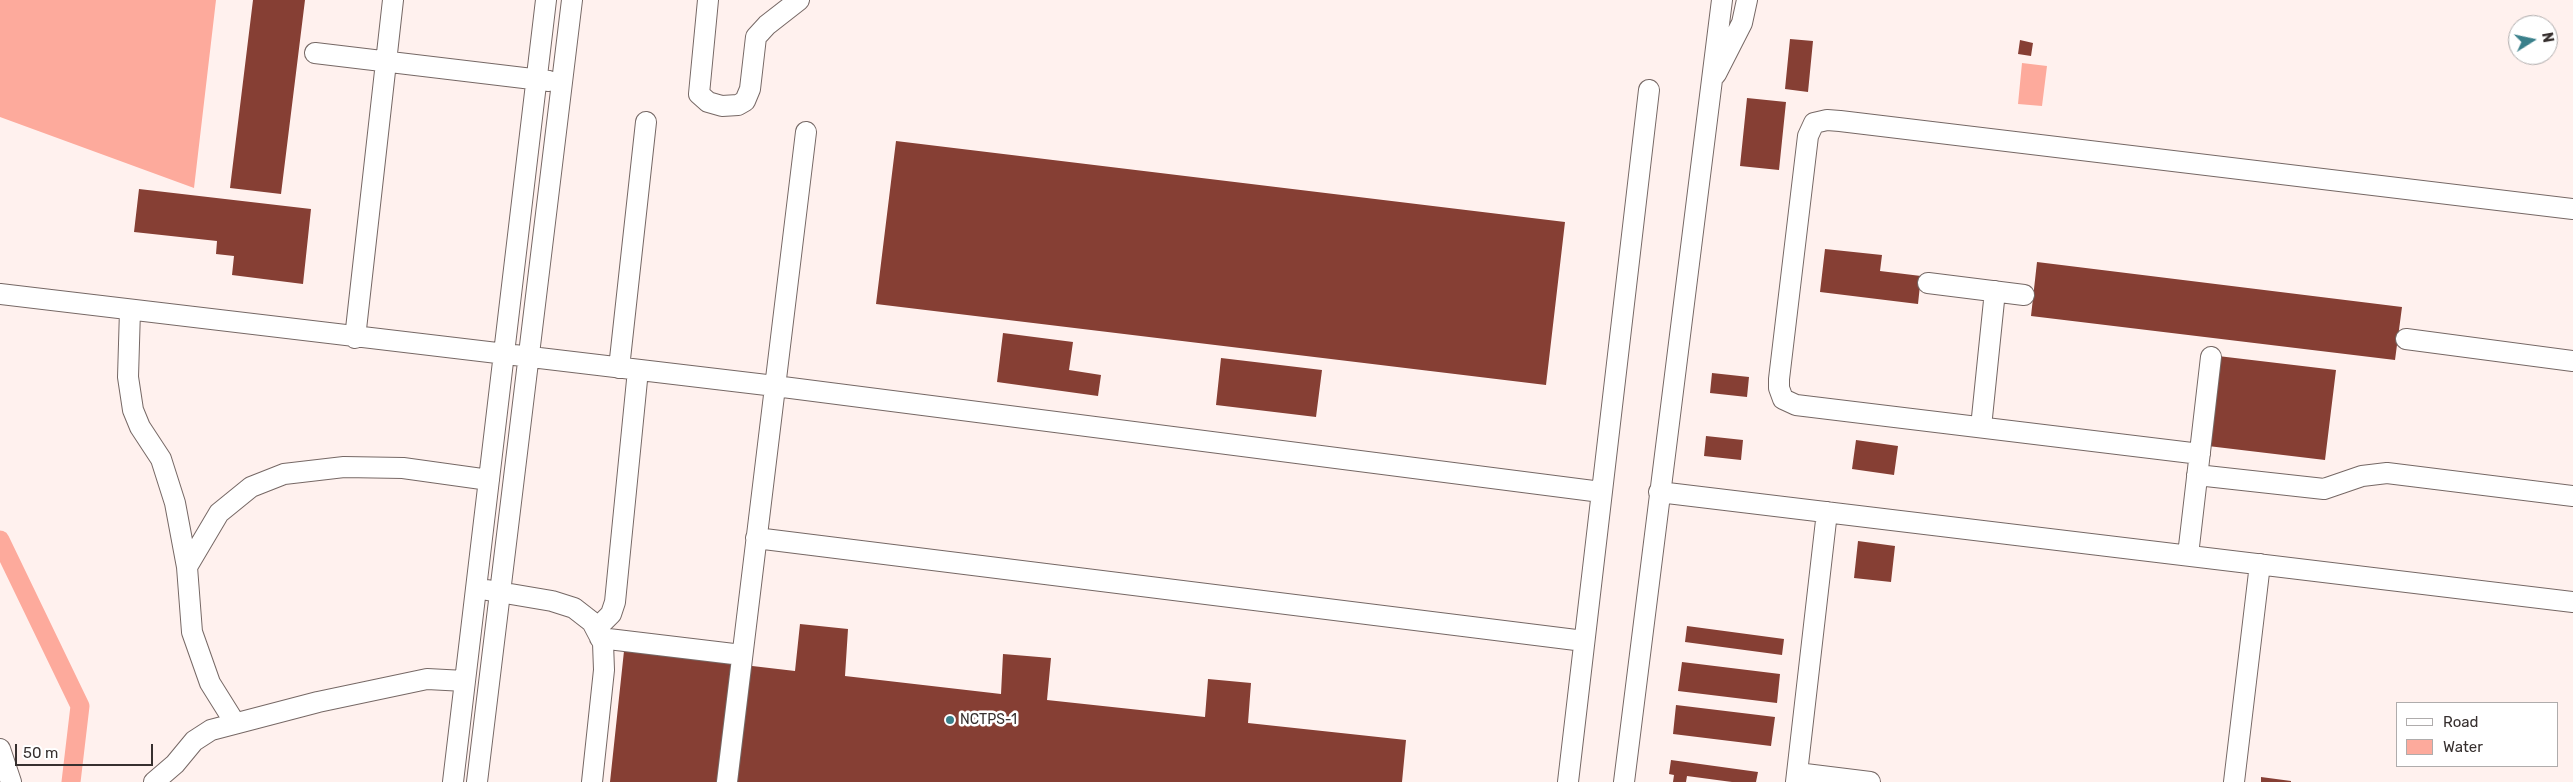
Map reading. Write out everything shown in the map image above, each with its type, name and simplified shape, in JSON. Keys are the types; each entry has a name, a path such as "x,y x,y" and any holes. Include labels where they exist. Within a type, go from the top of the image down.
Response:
{"lane":[{"path":"355,338 393,0"},
{"path":"454,782 546,0"},
{"path":"477,782 572,0"},
{"path":"708,0 699,94 708,102 722,106 738,105 744,101 750,89 756,37 767,24 800,0"},
{"path":"1624,782 1722,0"},
{"path":"1712,82 1742,23 1747,0"},
{"path":"315,53 561,82"},
{"path":"1568,782 1649,90"},
{"path":"2200,454 1796,405 1788,402 1780,395 1779,379 1808,136 1814,123 1827,120 1840,121 2573,209"},
{"path":"598,633 611,614 614,602 646,122"},
{"path":"727,782 806,132"},
{"path":"1928,283 2024,295"},
{"path":"1981,427 1995,291"},
{"path":"0,294 355,338 775,386 1601,492"},
{"path":"130,310 128,377 133,410 140,427 161,459 175,503 187,567 192,632 210,683 235,723"},
{"path":"2406,339 2573,361"},
{"path":"2188,556 2211,357"},
{"path":"187,567 219,513 251,487 284,474 344,467 404,468 490,480"},
{"path":"2197,475 2324,489 2362,476 2387,473 2573,496"},
{"path":"1659,492 2573,602"},
{"path":"1827,512 1797,778 1870,782"},
{"path":"756,538 1584,641"},
{"path":"2234,782 2260,564"},
{"path":"477,589 552,601 574,608 592,622 603,643 604,670 592,782"},
{"path":"598,633 742,655"},
{"path":"154,782 176,764 194,741 211,730 318,702 427,679 465,681"},
{"path":"0,749 11,782"}],"water":[{"path":"0,0 216,0 194,188 0,117"},
{"path":"2022,63 2047,66 2042,106 2018,104"}],"building":[{"path":"253,0 305,0 281,194 230,188"},
{"path":"1790,39 1813,41 1808,92 1785,89"},
{"path":"2020,40 2033,43 2031,56 2018,54"},
{"path":"1747,98 1786,102 1779,170 1740,166"},
{"path":"896,141 1565,222 1546,385 876,304"},
{"path":"139,189 311,209 303,284 232,275 234,256 216,254 217,241 134,232"},
{"path":"1825,249 1882,255 1880,271 1921,276 1918,304 1820,292"},
{"path":"2037,262 2402,307 2395,360 2031,316"},
{"path":"1003,333 1073,342 1069,370 1101,375 1098,396 997,382"},
{"path":"2218,356 2336,370 2325,460 2208,446"},
{"path":"1221,358 1322,370 1316,417 1216,405"},
{"path":"1712,373 1749,377 1747,397 1710,393"},
{"path":"1706,436 1743,440 1741,460 1704,456"},
{"path":"1856,440 1898,446 1894,475 1852,469"},
{"path":"1858,541 1895,546 1891,582 1854,578"},
{"name":"NCTPS-1","path":"800,624 848,629 845,676 1001,694 1003,654 1051,658 1047,700 1205,717 1208,679 1251,683 1248,723 1406,740 1402,782 610,782 624,651 795,671"},
{"path":"1687,626 1784,639 1782,655 1685,642"},
{"path":"1682,662 1780,674 1777,703 1678,691"},
{"path":"1676,705 1775,717 1771,746 1673,734"},
{"path":"1671,760 1758,772 1756,782 1732,782 1687,776 1686,782 1673,782 1674,775 1669,774"},
{"path":"2261,777 2291,781 2291,782 2261,782"}],"waterway":[{"path":"0,540 80,706 71,782"}],"place":[{"name":"NCTPS-1","path":"950,720"}]}
